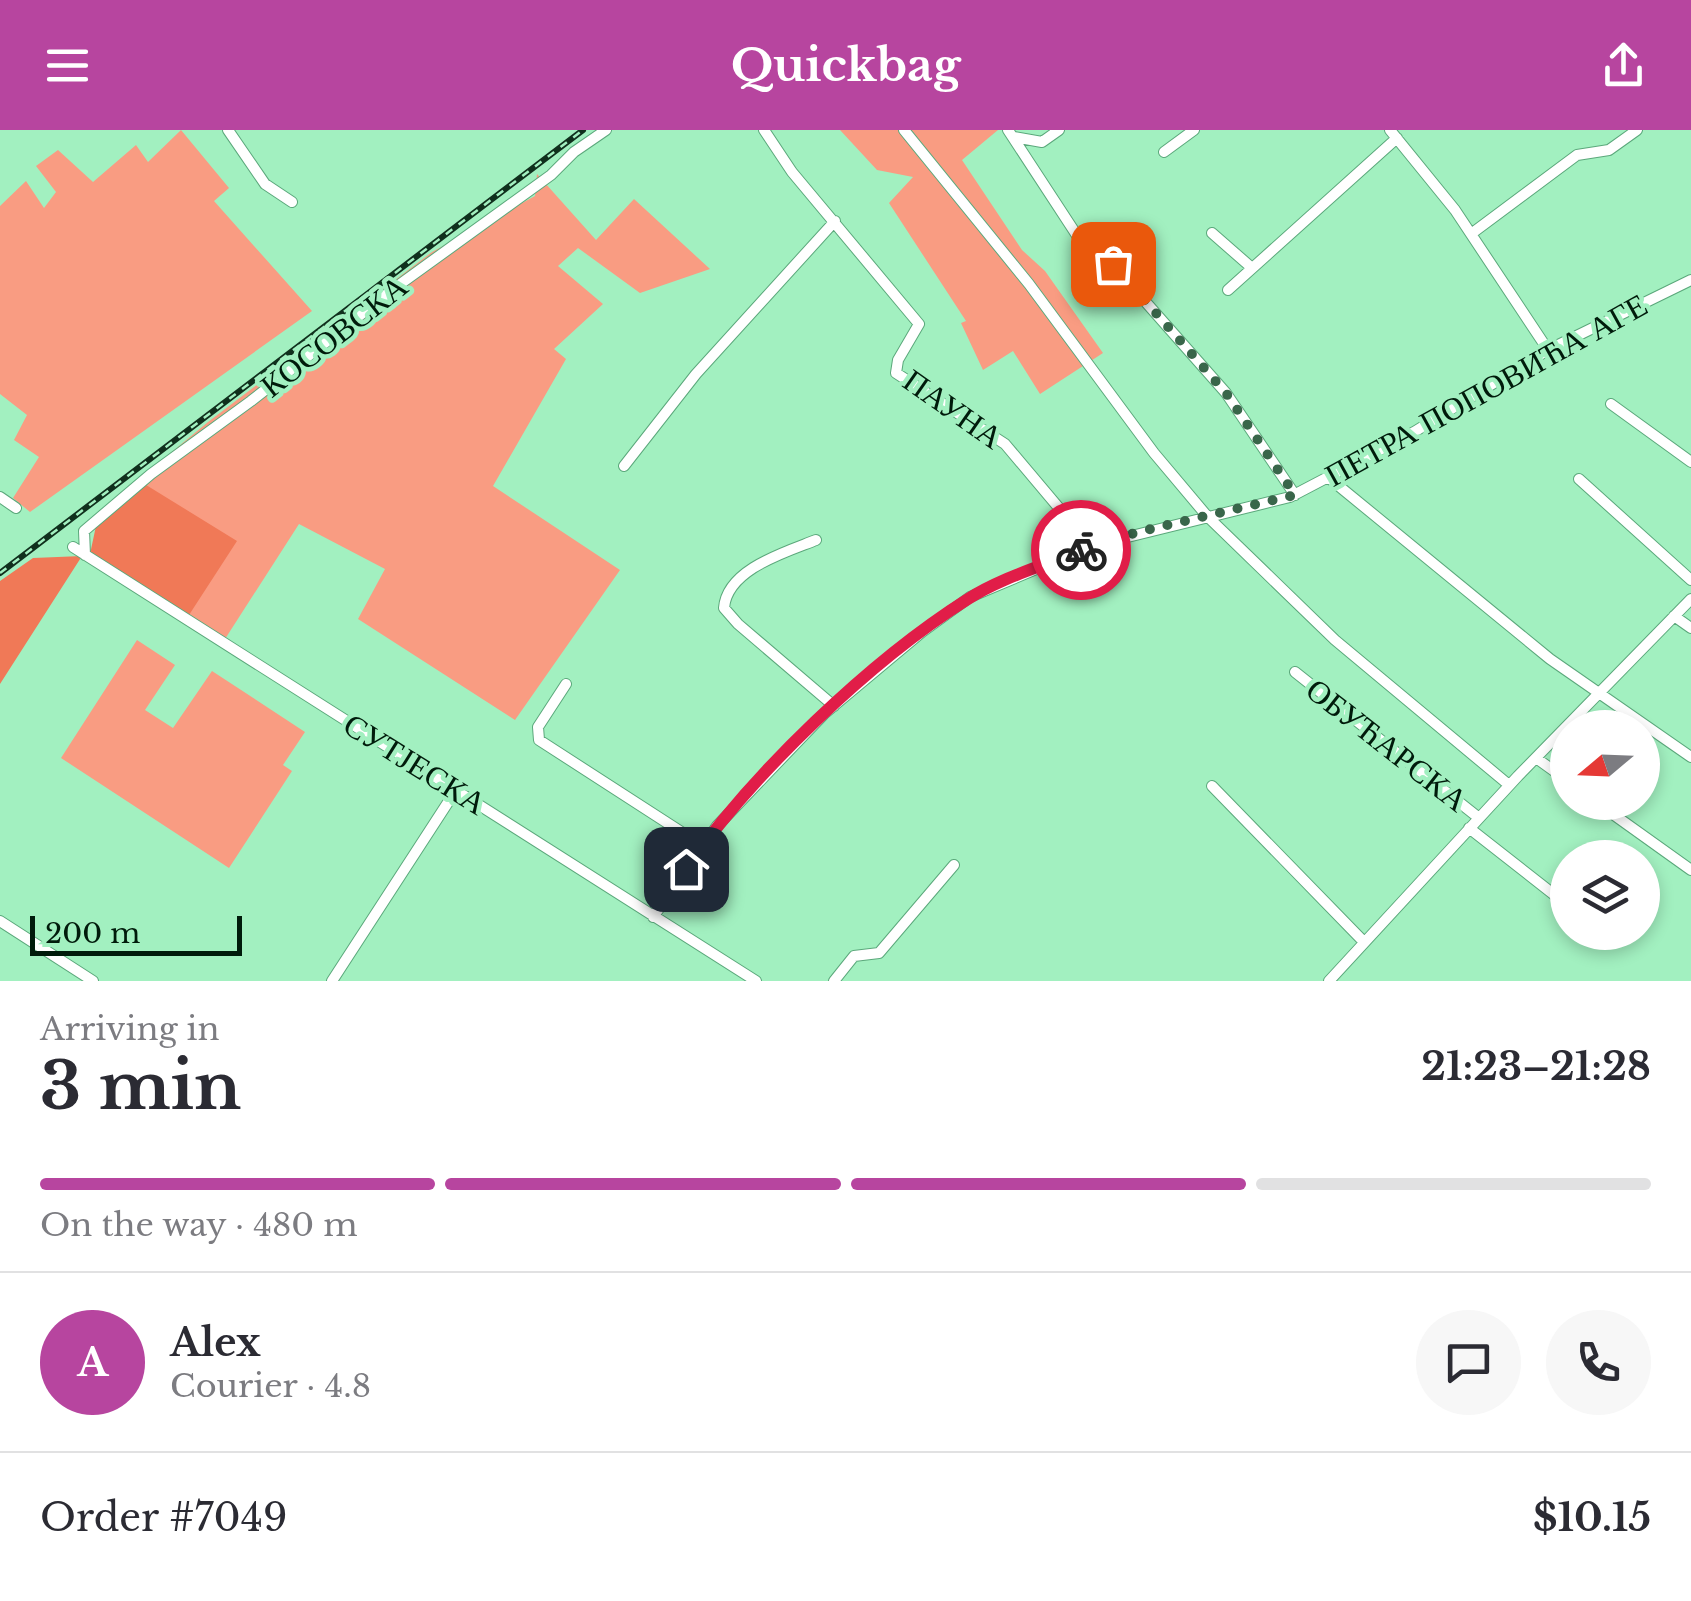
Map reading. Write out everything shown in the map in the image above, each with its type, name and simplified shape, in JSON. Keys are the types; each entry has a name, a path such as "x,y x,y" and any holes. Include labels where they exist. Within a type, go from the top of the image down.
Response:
{"street":[{"path":"228,130 266,184 292,202"},
{"name":"КОСОВСКА","path":"85,555 84,530 150,474 606,130"},
{"name":"ПАУНА","path":"764,130 792,172 920,324 898,360 896,373 1005,444 1090,546"},
{"path":"904,130 1029,284 1154,453 1206,516 1335,640 1509,786"},
{"path":"1011,134 1042,142 1058,130"},
{"path":"1164,152 1194,130"},
{"path":"1471,234 1577,155 1609,150 1637,130"},
{"path":"1011,134 1078,237 1113,264 1226,393 1295,495"},
{"path":"1228,290 1394,134 1431,177 1548,350"},
{"path":"624,466 696,374 835,222"},
{"path":"1212,233 1252,268"},
{"name":"ПЕТРА ПОПОВИЋА АГЕ","path":"653,917 716,826 834,706 970,597 1090,546 1295,495 1452,410 1548,350 1691,280"},
{"path":"1611,404 1691,462"},
{"path":"1328,478 1550,659 1691,757"},
{"path":"1580,479 1691,580"},
{"path":"0,497 16,508"},
{"path":"816,540 757,564 727,597 724,608 834,706"},
{"name":"СУТЈЕСКА","path":"73,546 756,981"},
{"path":"1329,981 1509,786 1691,599"},
{"path":"1674,616 1691,628"},
{"name":"ОБУЋАРСКА","path":"1294,672 1479,818"},
{"path":"566,684 538,727 538,738 703,846"},
{"path":"1536,758 1550,768"},
{"path":"1212,786 1364,942"},
{"path":"332,981 456,790"},
{"path":"1621,820 1691,870"},
{"path":"1470,828 1550,891"},
{"path":"834,981 854,956 880,953 954,865"},
{"path":"0,922 93,981"}],"shaded area":[{"path":"181,130 229,188 214,201 312,311 30,512 13,498 39,457 14,440 27,415 0,394 0,206 26,181 44,208 56,192 36,166 58,150 93,182 136,145 148,162"},
{"path":"840,130 998,130 962,160 1022,250 1045,271 1103,353 1040,394 1013,351 983,370 961,323 966,321 889,203 913,177 877,170"},
{"path":"537,174 596,240 634,199 710,269 640,293 578,248 558,266 603,304 554,349 566,359 493,486 620,570 515,720 358,619 385,569 299,524 225,639 189,615 138,480 432,252 535,196"},
{"path":"138,480 237,541 189,615 90,554 96,526"},
{"path":"82,556 0,684 0,581 33,558"},
{"path":"137,640 175,665 145,710 173,728 212,671 305,732 283,765 292,771 229,868 61,758"}],"railway":[{"path":"0,573 583,130"}],"way so far":[{"path":"1081,550 1138,532 1295,495 1226,393 1113,264"}],"route":[{"path":"686,869 716,826 824,714 922,632 970,597 1081,550"}]}
